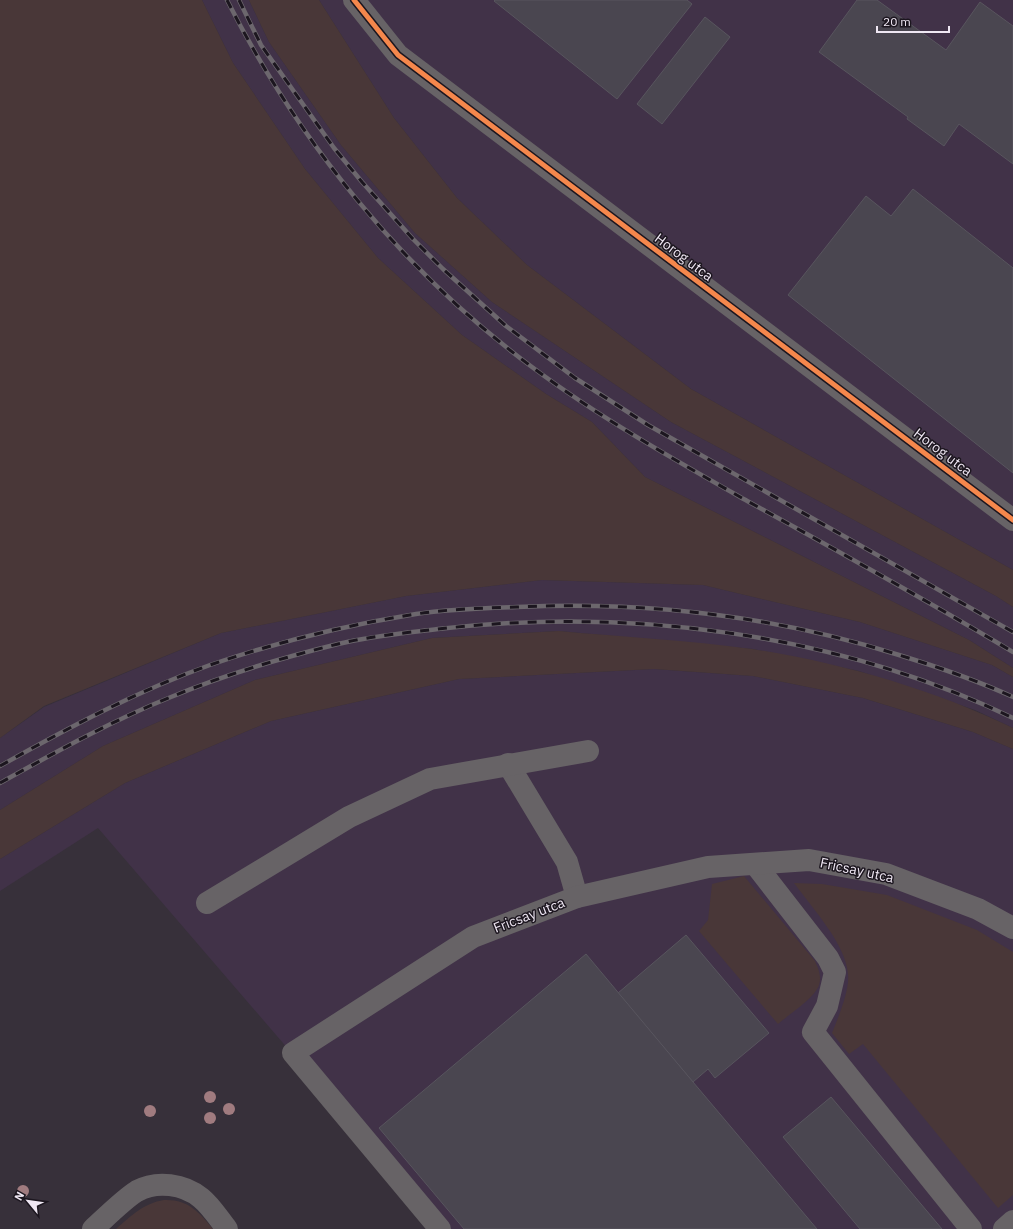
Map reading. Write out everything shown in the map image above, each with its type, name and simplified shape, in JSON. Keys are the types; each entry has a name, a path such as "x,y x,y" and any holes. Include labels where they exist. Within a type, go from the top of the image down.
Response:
{"street":[{"name":"Horog utca","path":"354,0 398,56 1013,520"},
{"path":"207,903 349,818 430,779 588,751"},
{"path":"508,764 567,862 577,896"},
{"name":"Fricsay utca","path":"440,1229 293,1053 473,937 577,896 708,867 809,860 886,874 978,909 1013,928"},
{"path":"755,864 828,958 835,972 827,1006 813,1032 971,1229"},
{"path":"93,1229 137,1191 151,1186 171,1184 188,1190 202,1198 227,1229"},
{"path":"1004,1229 1013,1221"}],"shaded area":[{"path":"0,0 202,0 233,63 305,169 378,258 462,335 546,394 592,422 645,477 969,640 1013,668 1013,677 992,665 860,622 703,585 542,580 406,596 221,633 44,706 0,738"},
{"path":"202,0 249,0 269,42 341,145 415,233 492,302 671,422 996,596 1013,607 1013,668 969,640 645,477 592,422 546,394 462,335 378,258 305,169 233,63"},
{"path":"249,0 319,0 394,118 457,198 527,265 691,389 1013,570 1013,607 996,596 671,422 492,302 415,233 341,145 269,42"},
{"path":"319,0 1013,0 1013,570 691,389 527,265 457,198 394,118"},
{"path":"542,580 703,585 860,622 992,665 1013,677 1013,728 975,710 859,671 753,649 559,631 432,638 255,680 103,746 0,810 0,738 44,707 221,633 406,596"},
{"path":"559,631 728,646 819,661 886,679 952,701 983,714 1013,728 1013,749 973,732 863,698 753,676 654,669 459,679 271,721 125,783 0,859 0,810 103,746 255,680 432,638"},
{"path":"654,669 753,676 863,698 973,732 1013,749 1013,1229 443,1229 98,828 0,891 0,859 125,783 271,721 459,679"},
{"path":"744,876 815,961 819,973 819,985 812,996 778,1024 699,931 708,920 712,884"},
{"path":"794,883 822,884 887,895 977,930 1013,952 1013,1195 998,1208 863,1044 849,1054 832,1033 843,1004 847,988 848,974 846,963 835,939"},
{"path":"164,1200 172,1200 186,1204 198,1212 213,1229 116,1229 144,1207"}],"building":[{"path":"687,0 692,4 617,99 494,1"},
{"path":"857,0 877,0 946,50 980,2 1013,26 1013,164 959,124 944,146 907,119 908,117 819,52"},
{"path":"705,17 730,37 662,124 637,104"},
{"path":"913,189 1013,268 1013,473 788,295 866,196 891,216"},
{"path":"686,935 769,1033 715,1078 708,1069 693,1082 618,993"},
{"path":"586,954 817,1229 464,1229 379,1128"},
{"path":"831,1097 942,1229 860,1229 783,1137"}],"railway":[{"path":"227,0 255,53 321,154 358,201 398,246 440,289 485,330 558,386 638,438 749,502 849,557 1013,652"},
{"path":"239,0 261,45 334,148 413,239 443,269 506,326 575,378 648,425 1013,632"},
{"path":"0,766 129,698 210,665 286,642 364,623 428,612 453,610 565,606 614,606 662,609 758,621 852,641 899,655 957,674 1013,697"},
{"path":"0,783 84,737 149,706 211,681 274,661 317,649 362,639 438,629 511,623 585,622 659,625 732,633 804,647 876,665 945,689 1013,718"}],"cycle path":[{"path":"354,0 398,55 1013,520"}]}
